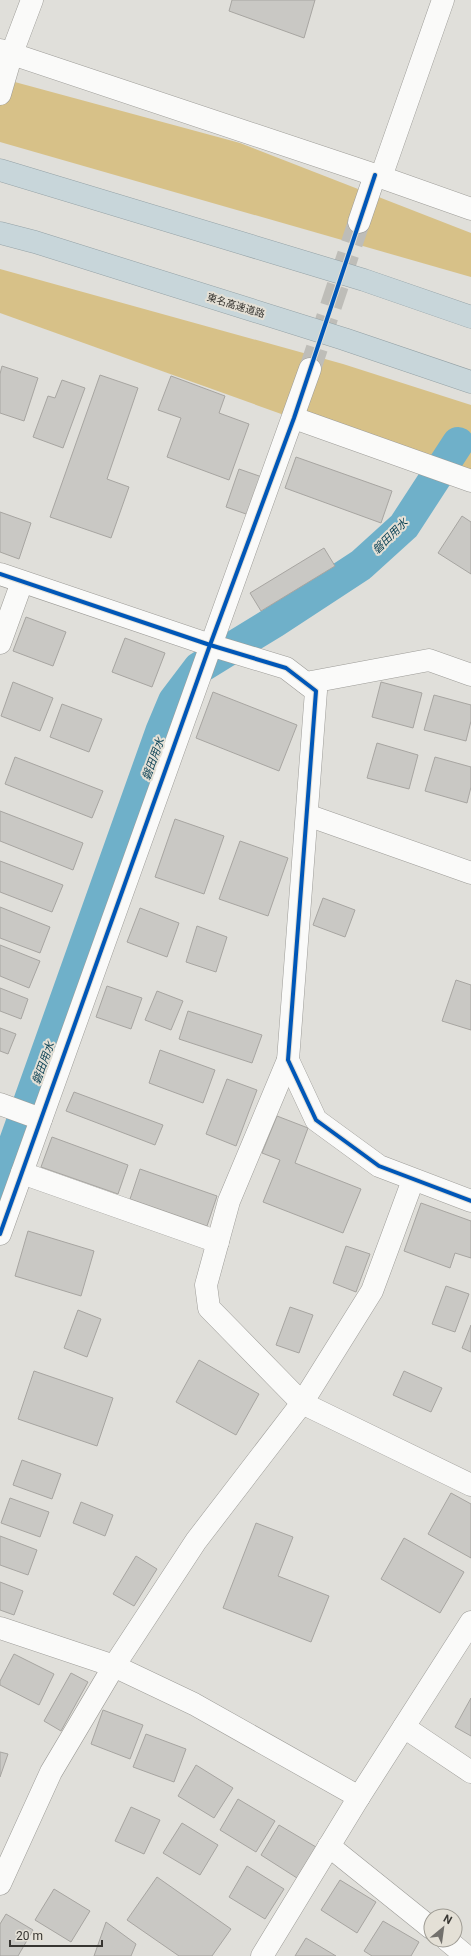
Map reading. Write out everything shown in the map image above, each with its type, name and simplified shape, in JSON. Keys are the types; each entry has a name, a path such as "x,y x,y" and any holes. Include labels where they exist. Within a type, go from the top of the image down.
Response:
{"highway":[{"path":"0,170 364,280 471,317"},
{"name":"東名高速道路","path":"0,233 43,244 337,337 471,382"}],"street":[{"path":"0,94 6,51 32,0"},
{"path":"359,222 378,176 443,0"},
{"path":"6,51 378,176 471,209"},
{"path":"0,1234 210,645 294,418 310,369"},
{"path":"294,418 471,481"},
{"path":"0,574 210,645 286,668 316,691 288,1060 229,1201 206,1285 208,1308 302,1403 471,1485"},
{"path":"0,643 22,582"},
{"path":"306,683 429,660 471,675"},
{"path":"307,815 471,872"},
{"path":"288,1060 316,1120 379,1166 471,1201"},
{"path":"0,1104 41,1119"},
{"path":"22,1173 218,1242"},
{"path":"0,1884 51,1772 114,1666 196,1541 302,1403 372,1291 414,1180"},
{"path":"262,1956 359,1796 471,1622"},
{"path":"0,1628 114,1666 194,1704 359,1796"},
{"path":"404,1727 471,1772"},
{"path":"329,1846 423,1922"},
{"path":"456,1948 466,1956"}],"shaded area":[{"path":"0,78 240,143 471,233 471,277 0,142"},
{"path":"0,269 343,364 471,405 471,471 340,435 0,313"}],"building":[{"path":"232,0 315,0 304,38 229,11"},
{"path":"2,366 38,378 24,421 0,413 0,374"},
{"path":"100,375 138,388 107,479 129,487 111,538 50,517"},
{"path":"171,376 225,396 219,413 249,424 229,480 167,457 181,418 158,410"},
{"path":"62,380 85,388 63,448 33,437 48,396 55,398"},
{"path":"296,457 392,491 381,523 285,488"},
{"path":"239,469 262,477 249,515 226,507"},
{"path":"0,512 31,523 19,559 0,552"},
{"path":"462,516 471,522 471,574 438,553"},
{"path":"324,548 335,566 261,611 250,593"},
{"path":"26,617 66,632 53,666 13,651"},
{"path":"125,638 165,653 152,687 112,672"},
{"path":"13,682 53,698 40,731 1,716"},
{"path":"381,682 422,693 413,728 372,717"},
{"path":"213,692 297,725 279,771 196,738"},
{"path":"434,695 471,705 471,721 466,741 424,730"},
{"path":"62,704 102,719 89,752 50,737"},
{"path":"377,743 418,755 409,789 367,778"},
{"path":"15,757 103,791 92,818 5,784"},
{"path":"435,757 471,767 471,787 467,803 425,791"},
{"path":"0,811 83,843 73,870 0,841"},
{"path":"175,819 224,836 204,894 155,877"},
{"path":"240,841 288,858 268,916 219,899"},
{"path":"0,861 63,885 52,912 0,892"},
{"path":"323,898 355,910 345,937 313,925"},
{"path":"0,907 50,927 40,953 0,938"},
{"path":"140,908 179,923 167,957 127,942"},
{"path":"197,926 227,937 216,972 186,962"},
{"path":"0,945 40,961 29,988 0,976"},
{"path":"456,980 471,985 471,1030 442,1021"},
{"path":"107,986 142,998 131,1029 96,1017"},
{"path":"0,988 28,999 21,1019 0,1011"},
{"path":"157,991 183,1001 171,1030 145,1020"},
{"path":"188,1011 262,1035 252,1063 179,1039"},
{"path":"0,1028 16,1034 8,1054 0,1051"},
{"path":"160,1050 215,1070 203,1103 149,1083"},
{"path":"227,1079 257,1090 236,1146 206,1134"},
{"path":"74,1092 163,1125 155,1145 66,1111"},
{"path":"277,1116 308,1128 295,1163 361,1189 343,1233 263,1202 280,1160 262,1153"},
{"path":"52,1137 128,1165 118,1194 41,1167"},
{"path":"140,1169 217,1196 207,1226 130,1199"},
{"path":"421,1203 471,1221 471,1258 455,1253 450,1268 404,1251"},
{"path":"28,1231 94,1251 81,1296 15,1276"},
{"path":"346,1246 370,1254 356,1292 333,1283"},
{"path":"446,1286 469,1294 455,1332 432,1324"},
{"path":"290,1307 313,1315 299,1353 276,1345"},
{"path":"78,1310 101,1319 87,1357 64,1348"},
{"path":"471,1325 471,1352 462,1348"},
{"path":"199,1360 259,1394 236,1435 176,1402"},
{"path":"34,1371 113,1398 97,1446 18,1419"},
{"path":"404,1371 442,1388 431,1412 393,1395"},
{"path":"22,1460 61,1474 52,1499 13,1485"},
{"path":"451,1493 471,1504 471,1558 428,1534"},
{"path":"10,1498 49,1512 40,1537 1,1523"},
{"path":"81,1502 113,1515 105,1536 73,1523"},
{"path":"256,1523 293,1537 278,1576 329,1596 311,1642 223,1608"},
{"path":"0,1536 37,1550 28,1575 0,1565"},
{"path":"404,1538 464,1572 440,1613 381,1579"},
{"path":"136,1556 157,1569 134,1606 113,1594"},
{"path":"0,1582 23,1591 14,1615 0,1610"},
{"path":"14,1654 54,1674 39,1705 0,1685 0,1681"},
{"path":"71,1673 88,1682 61,1731 44,1721"},
{"path":"471,1698 471,1736 455,1727"},
{"path":"103,1710 143,1725 130,1759 91,1744"},
{"path":"146,1734 186,1749 174,1782 133,1767"},
{"path":"0,1752 8,1754 0,1777"},
{"path":"196,1765 233,1788 214,1818 178,1796"},
{"path":"238,1799 275,1821 256,1852 220,1830"},
{"path":"131,1807 160,1820 144,1854 115,1841"},
{"path":"182,1823 218,1845 200,1875 163,1853"},
{"path":"279,1825 316,1847 297,1878 261,1855"},
{"path":"247,1866 284,1889 265,1919 229,1897"},
{"path":"157,1877 231,1929 212,1956 179,1956 127,1920"},
{"path":"340,1880 376,1902 357,1933 321,1910"},
{"path":"54,1889 90,1911 71,1942 35,1920"},
{"path":"6,1914 33,1930 18,1956 0,1956 0,1924"},
{"path":"383,1921 419,1942 411,1956 372,1956 364,1951"},
{"path":"106,1922 136,1944 131,1956 94,1956"},
{"path":"306,1938 336,1956 295,1956"}],"waterway":[{"name":"磐田用水","path":"0,1184 161,732 174,701 199,668 274,622 361,565 404,526 458,443"}],"tunnel":[{"path":"310,369 359,222"}],"cycle path":[{"path":"0,1234 210,645 294,418 375,175"},
{"path":"0,574 210,645 286,668 316,691 288,1060 316,1120 379,1166 471,1201"}]}
